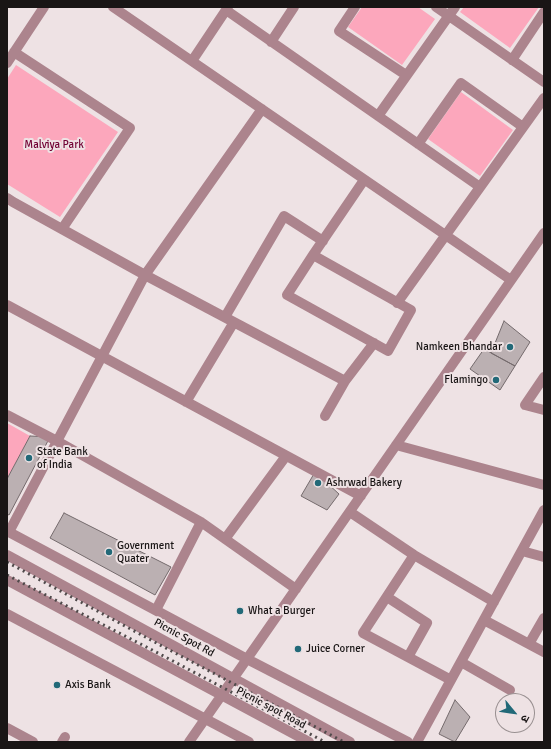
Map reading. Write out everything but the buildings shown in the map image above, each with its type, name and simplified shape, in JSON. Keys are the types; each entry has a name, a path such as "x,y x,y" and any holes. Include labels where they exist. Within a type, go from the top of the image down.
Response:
{"street":[{"path":"7,63 44,7"},
{"path":"113,7 511,280"},
{"path":"271,42 294,7"},
{"path":"355,7 339,30 406,75"},
{"path":"436,7 544,82"},
{"path":"378,116 455,7"},
{"path":"192,61 227,9 271,42 480,187"},
{"path":"512,60 544,12"},
{"path":"14,52 130,128 62,229"},
{"path":"418,144 461,84 523,127"},
{"path":"397,303 544,98"},
{"path":"262,109 145,275 8,531 247,659 408,742"},
{"path":"313,256 411,310 388,351 287,295 313,256 323,241 364,180"},
{"path":"7,198 145,275 345,380"},
{"path":"186,402 284,216 323,241"},
{"path":"189,742 544,233"},
{"path":"7,305 360,496"},
{"path":"325,416 345,380 374,343"},
{"path":"544,377 525,405 544,410"},
{"path":"7,415 57,441 201,522 296,589"},
{"path":"396,445 544,484"},
{"path":"224,539 286,456"},
{"path":"417,742 544,510"},
{"path":"350,512 414,555 494,602"},
{"path":"156,610 201,522"},
{"path":"522,551 544,557"},
{"name":"Picnic Spot Rd","path":"7,555 350,742"},
{"path":"414,555 363,634 451,680"},
{"name":"Picnic spot Road","path":"7,580 308,742"},
{"path":"387,597 427,622 408,657"},
{"path":"7,614 249,742"},
{"path":"530,644 544,618"},
{"path":"484,620 544,652"},
{"path":"461,662 510,690"},
{"path":"7,728 33,742"}],"green space":[{"path":"362,7 418,7 435,19 402,65 348,27"},
{"path":"464,7 539,7 510,48 460,12"},
{"name":"Malviya Park","path":"16,65 118,132 60,217 7,184 7,79"},
{"path":"461,92 513,130 480,176 428,139"},
{"path":"7,423 30,436 7,479"}],"railway":[{"path":"7,562 344,742"},
{"path":"7,575 325,742"}],"place":[{"name":"Namkeen Bhandar","path":"510,347"},
{"name":"Flamingo","path":"496,380"},
{"name":"State Bank of India","path":"29,458"},
{"name":"Ashrwad Bakery","path":"318,483"},
{"name":"Government Quater","path":"109,552"},
{"name":"What a Burger","path":"240,611"},
{"name":"Juice Corner","path":"298,649"},
{"name":"Axis Bank","path":"57,685"}]}
